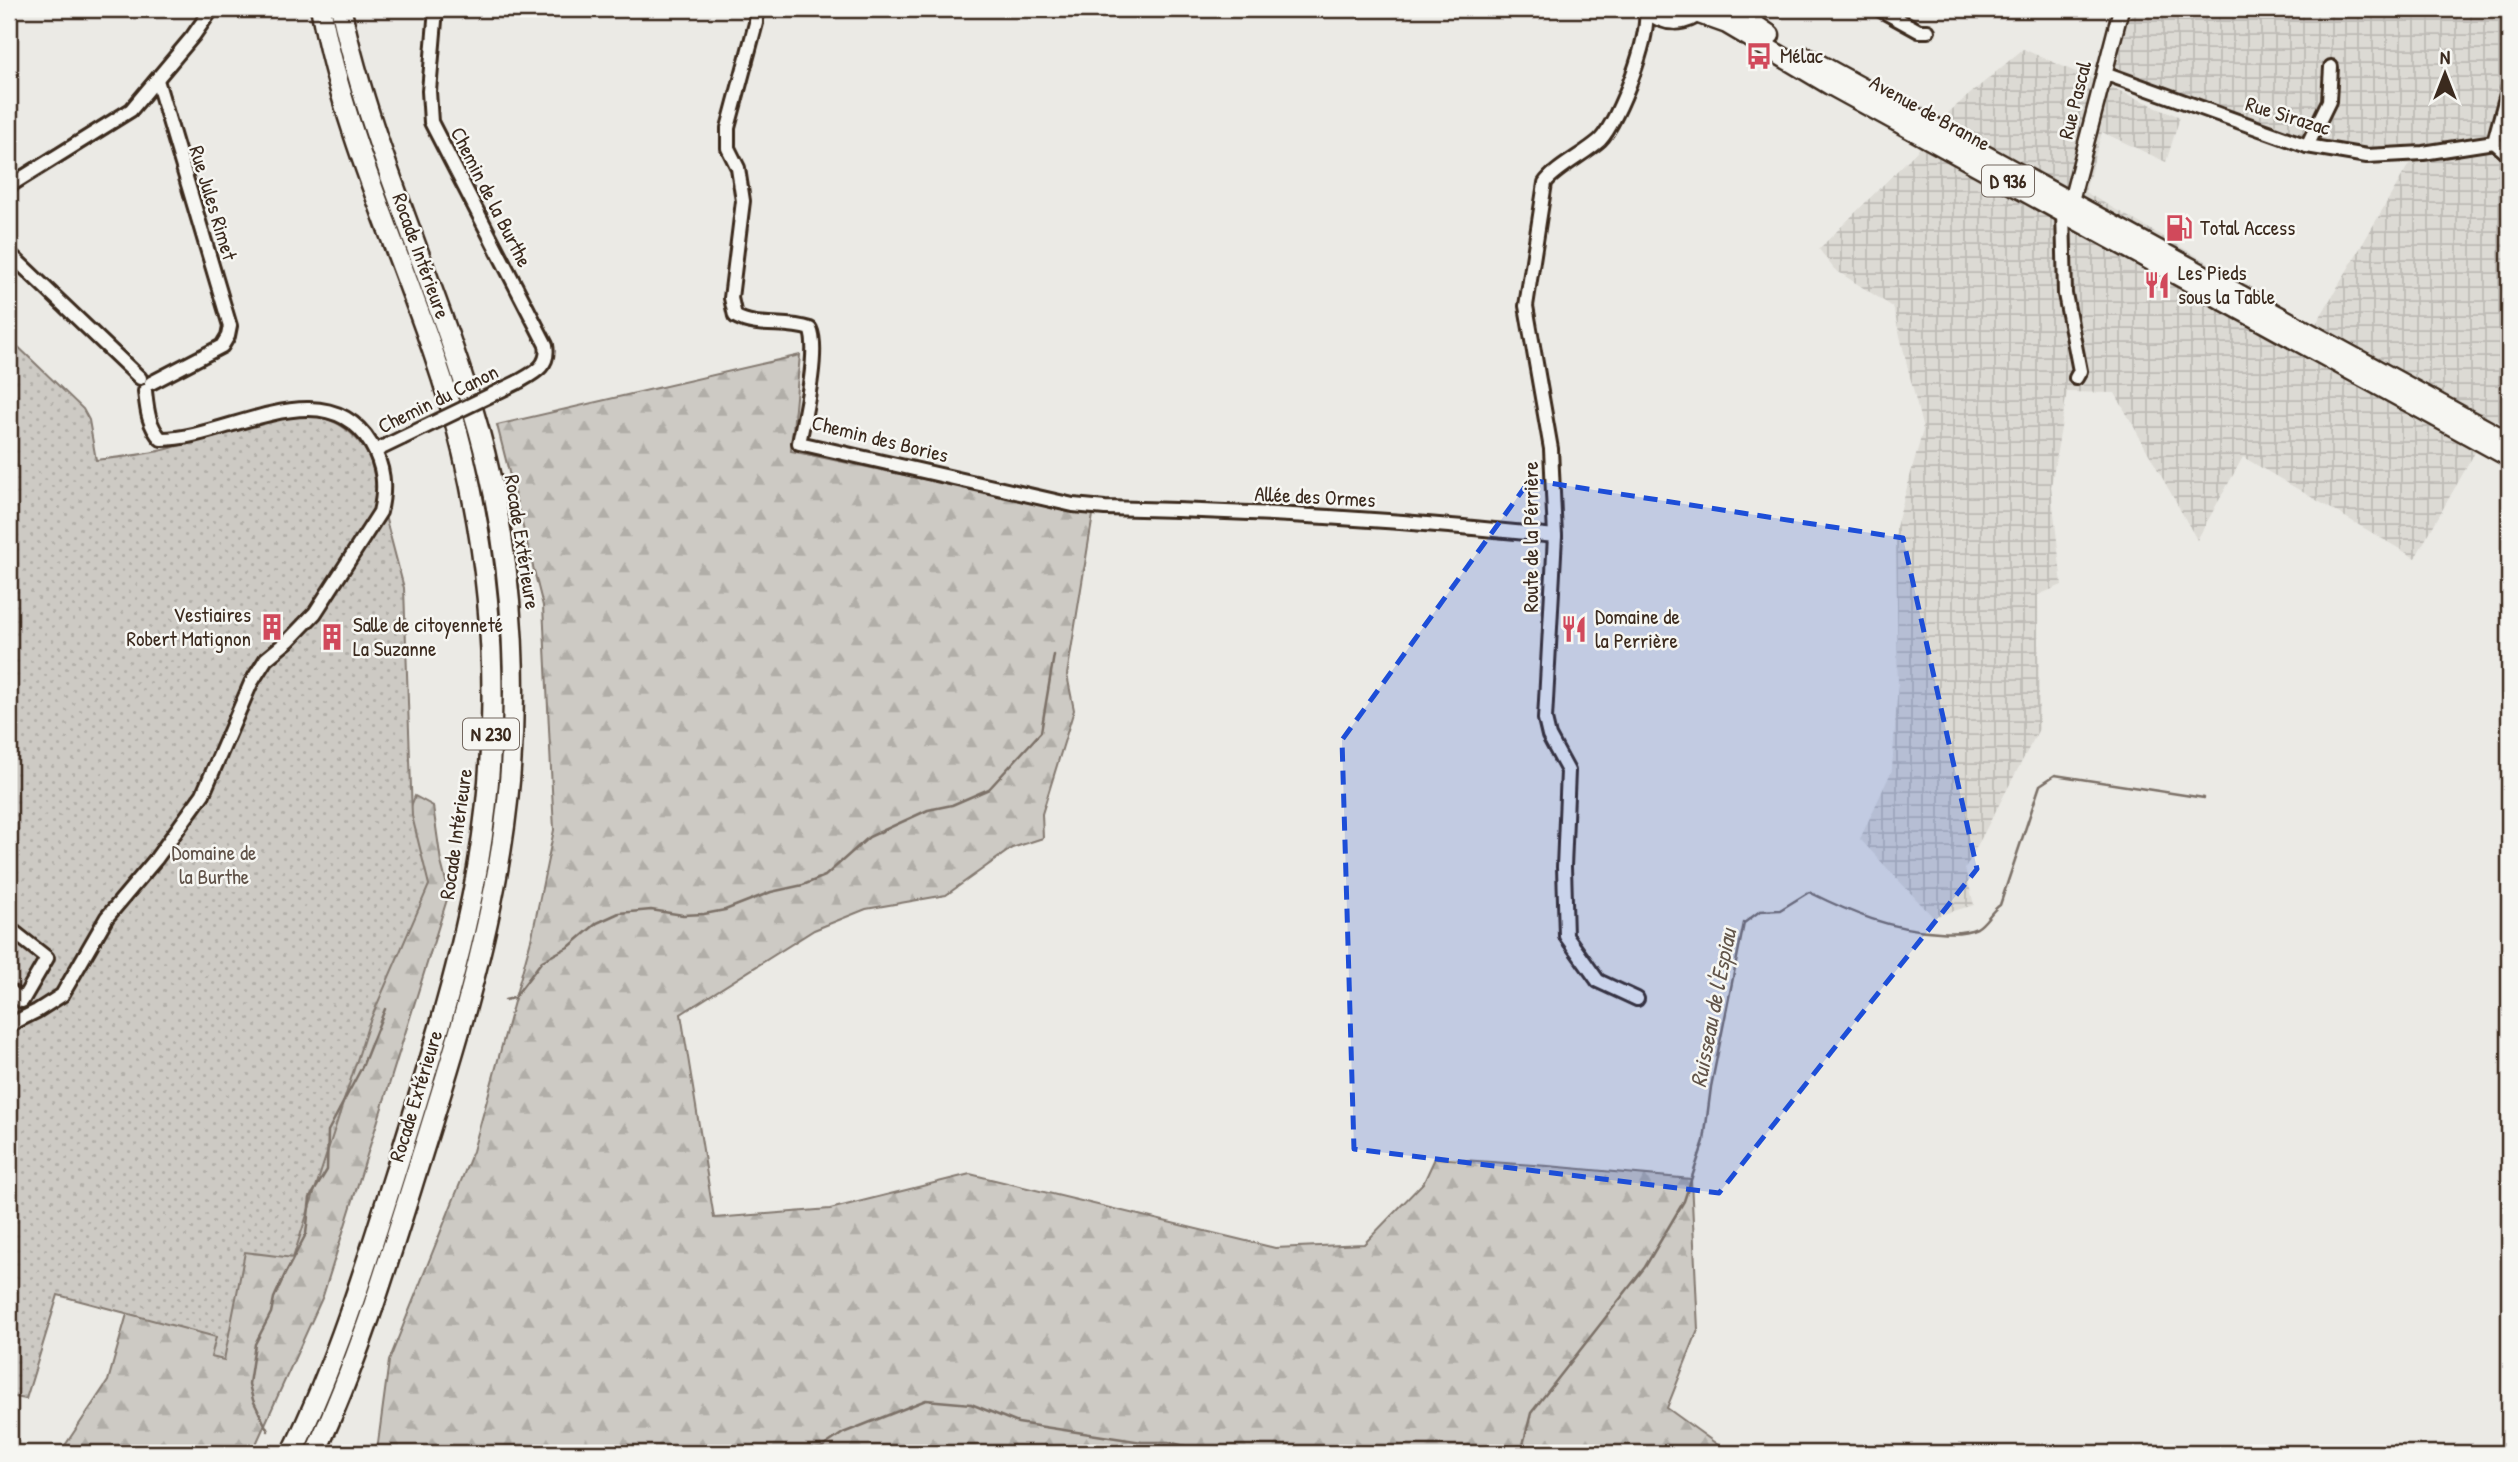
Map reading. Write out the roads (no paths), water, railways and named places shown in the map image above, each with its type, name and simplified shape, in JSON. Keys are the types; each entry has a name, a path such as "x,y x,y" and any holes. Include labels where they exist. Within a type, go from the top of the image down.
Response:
{"highway":[{"name":"Rocade Intérieure","path":"292,1453 308,1421 366,1266 424,1083 451,985 478,864 492,725 492,640 485,575 474,501 462,449 435,360 373,192 343,98 321,9"},
{"name":"Rocade Extérieure","path":"315,1453 363,1337 456,1042 487,922 501,849 513,721 512,630 506,566 482,444 450,341 388,173 362,90 341,9"}],"main road":[{"path":"1647,9 1661,18 1672,20 1681,20 1699,11"},
{"name":"Avenue de Branne","path":"1732,9 1756,27 1837,75 2509,457"},
{"name":"Avenue de Branne","path":"1699,11 1727,24 1830,85 2067,206 2509,442"}],"street":[{"path":"9,186 131,110 193,36 209,9"},
{"name":"Chemin de la Burthe","path":"436,9 429,91 431,122 546,345 546,360 539,370 518,382"},
{"name":"Chemin des Bories","path":"756,9 756,23 728,128 729,148 738,168 743,201 731,298 734,316 744,321 799,325 810,329 813,336 808,396 799,443 1073,505"},
{"path":"1646,35 1647,9"},
{"path":"1879,9 1919,31 1928,31"},
{"name":"Rue Pascal","path":"2067,206 2121,9"},
{"path":"1646,35 1660,24 1672,20"},
{"name":"Route de la Pérrière","path":"1637,999 1598,981 1566,936 1564,867 1568,771 1549,736 1545,719 1555,536 1551,449 1526,306 1545,183 1549,176 1575,160 1603,137 1619,109 1646,35"},
{"path":"2307,146 2329,101 2331,67"},
{"name":"Rue Sirazac","path":"2104,73 2307,146 2367,156 2423,153 2494,142"},
{"name":"Rue Jules Rimet","path":"145,384 222,346 228,336 229,326 157,80"},
{"path":"2509,86 2494,142 2509,155"},
{"path":"2067,206 2065,294 2080,371 2076,378"},
{"path":"9,253 145,384 150,423 161,439 176,440 260,416 323,410 342,415 357,426 375,450 384,484 380,512 314,613 289,640 266,659 251,684 203,794 156,859 107,918 62,995 9,1025"},
{"name":"Chemin du Canon","path":"375,450 518,382"},
{"name":"Allée des Ormes","path":"1073,505 1420,522 1555,536"},
{"path":"9,928 47,958 22,1001 9,990"}],"waterway":[{"path":"505,1000 514,998 542,961 570,946 597,923 619,913 651,910 683,915 704,914 725,910 771,892 803,885 825,876 869,837 928,810 952,805 989,789 1041,732 1054,655"},
{"name":"Ruisseau de l'Espiau","path":"1521,1453 1531,1413 1645,1267 1684,1201 1704,1141 1711,1087 1744,923 1760,911 1780,910 1809,892 1840,907 1905,928 1948,932 1973,930 2000,905 2040,785 2055,775 2204,798"},
{"path":"268,1431 253,1400 249,1384 255,1344 271,1313 274,1298 285,1274 306,1234 310,1198 327,1170 328,1131 362,1067 385,1009"},
{"name":"Ruisseau de l'Espiau","path":"781,1453 821,1448 843,1433 926,1400 971,1404 1018,1423 1142,1442 1168,1442 1215,1453"}],"place":[{"name":"Mélac","path":"1759,56"},
{"name":"Total Access","path":"2179,228"},
{"name":"Les Pieds sous la Table","path":"2157,285"},
{"name":"Vestiaires Robert Matignon","path":"272,627"},
{"name":"Domaine de la Perrière","path":"1574,629"},
{"name":"Salle de citoyenneté La Suzanne","path":"332,637"}],"park label":[{"name":"Domaine de la Burthe","path":"214,865"}]}
